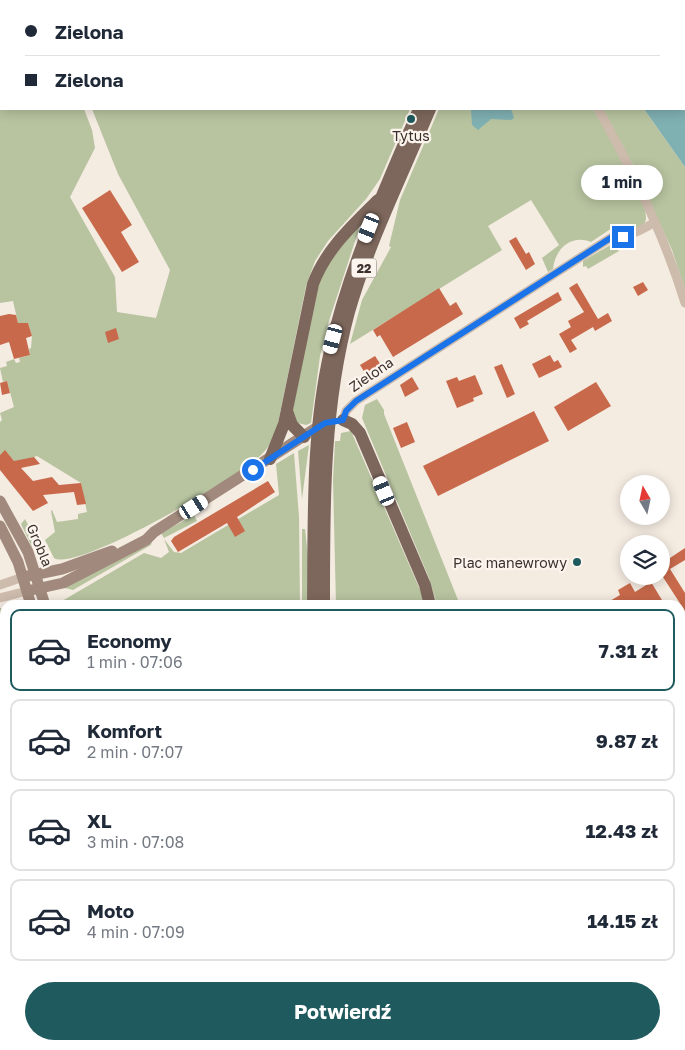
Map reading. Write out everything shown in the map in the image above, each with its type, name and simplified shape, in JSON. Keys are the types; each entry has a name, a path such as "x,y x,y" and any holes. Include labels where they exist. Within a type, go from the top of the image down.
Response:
{"main road":[{"name":"22","path":"335,352 419,110"},
{"name":"22","path":"313,600 320,480 332,402 335,352 356,260 382,196 392,184 429,110"},
{"path":"270,459 287,411 313,284 318,269 336,242 382,196"},
{"path":"287,411 292,425 304,437"},
{"path":"343,420 352,424 360,433 421,577 428,600"},
{"name":"22","path":"320,480 324,600"},
{"path":"324,565 328,600"}],"street":[{"path":"599,110 633,172 674,267 685,303"},
{"name":"Zielona","path":"343,420 346,411 356,401 535,284 612,237 623,237 639,232 655,222"},
{"path":"0,586 23,577 89,561 154,532 325,423 343,420"},
{"name":"Grobla","path":"0,500 20,534 37,575 44,600"},
{"name":"Grobla","path":"0,526 23,577 30,600"},
{"path":"0,598 60,584 146,540 154,532"}],"green space":[{"path":"0,110 84,110 92,130 95,148 70,197 115,277 117,312 156,318 170,270 118,174 92,110 410,110 380,179 366,199 328,241 315,261 306,286 277,428 267,448 248,465 193,501 124,537 93,551 68,559 54,558 45,540 55,532 52,510 57,522 78,519 78,514 87,512 81,483 37,456 16,463 5,451 0,455 0,422 2,420 0,413 14,407 7,381 3,382 0,368 7,366 6,362 14,359 16,363 20,362 19,358 30,355 29,349 31,348 32,336 28,323 18,323 13,301 0,303"},
{"path":"439,110 645,110 685,167 685,289 672,250 632,163 629,164 646,213 644,224 638,228 617,233 612,228 591,242 577,240 571,242 565,245 557,255 553,269 548,272 542,258 559,245 531,200 488,226 502,250 350,344 362,300 391,247 389,246 400,200"},
{"path":"357,227 359,229 328,324 320,356 311,423 306,425 294,422 292,413 316,293 325,267"},
{"path":"612,244 619,251 588,269 586,266 583,267 583,261"},
{"path":"377,399 384,410 458,600 436,600 429,578 362,418 365,405"},
{"path":"351,431 423,600 336,600 333,480 335,441 340,441 341,433"},
{"path":"309,445 302,499 298,451"},
{"path":"294,453 299,517 300,600 64,600 144,553 161,558 169,552 164,539 174,552 181,553 279,495 276,464"},
{"path":"194,515 197,521 164,538 161,533"},
{"path":"25,519 36,539 32,547 21,524"},
{"path":"302,529 305,529 308,556 308,600 302,600"},
{"path":"152,541 151,545 73,590 65,588"}],"water":[{"path":"471,110 511,110 514,118 511,120 491,119 478,130 472,125"},
{"path":"645,110 685,110 685,167"}],"building":[{"path":"110,190 132,225 121,232 139,262 122,272 82,208"},
{"path":"516,237 526,254 529,252 535,264 526,270 509,241"},
{"path":"643,282 648,290 638,296 633,287"},
{"path":"577,283 598,319 608,313 612,321 595,331 593,327 571,340 577,349 570,353 559,334 571,327 568,321 584,312 569,288"},
{"path":"439,288 450,306 456,302 463,314 393,357 380,335 377,337 373,330"},
{"path":"558,292 562,300 527,321 529,324 520,329 514,318"},
{"path":"16,315 18,323 28,323 32,336 26,338 30,355 14,359 9,342 0,345 0,316"},
{"path":"116,328 119,339 108,343 105,332"},
{"path":"550,355 554,362 558,360 562,367 539,378 532,364"},
{"path":"375,356 381,365 365,373 360,365"},
{"path":"502,364 515,394 507,398 494,367"},
{"path":"475,375 483,394 473,398 474,401 457,408 446,381 457,377 459,381"},
{"path":"412,377 419,389 405,397 400,385"},
{"path":"7,381 10,393 2,395 0,383"},
{"path":"596,382 611,406 568,431 554,407"},
{"path":"534,411 549,441 438,496 423,466"},
{"path":"407,422 415,442 401,448 393,428"},
{"path":"5,450 14,461 34,457 40,464 21,468 33,481 52,477 59,485 81,483 86,504 77,505 74,492 43,495 48,503 33,511 0,470 0,455"},
{"path":"268,481 275,492 237,517 245,531 235,537 227,523 178,552 171,541 174,537"},
{"path":"685,548 685,560 670,569 670,558"},
{"path":"670,569 685,593 685,600 678,600 668,585 670,585"},
{"path":"627,585 631,585 635,592 646,585 653,585 662,600 612,600 620,595 618,590"}],"place":[{"name":"Tytus","path":"411,119"},
{"name":"Plac manewrowy","path":"577,562"}],"route":[{"path":"253,470 325,423 331,420 343,420 346,411 356,401 535,284 612,237 623,237"}]}
